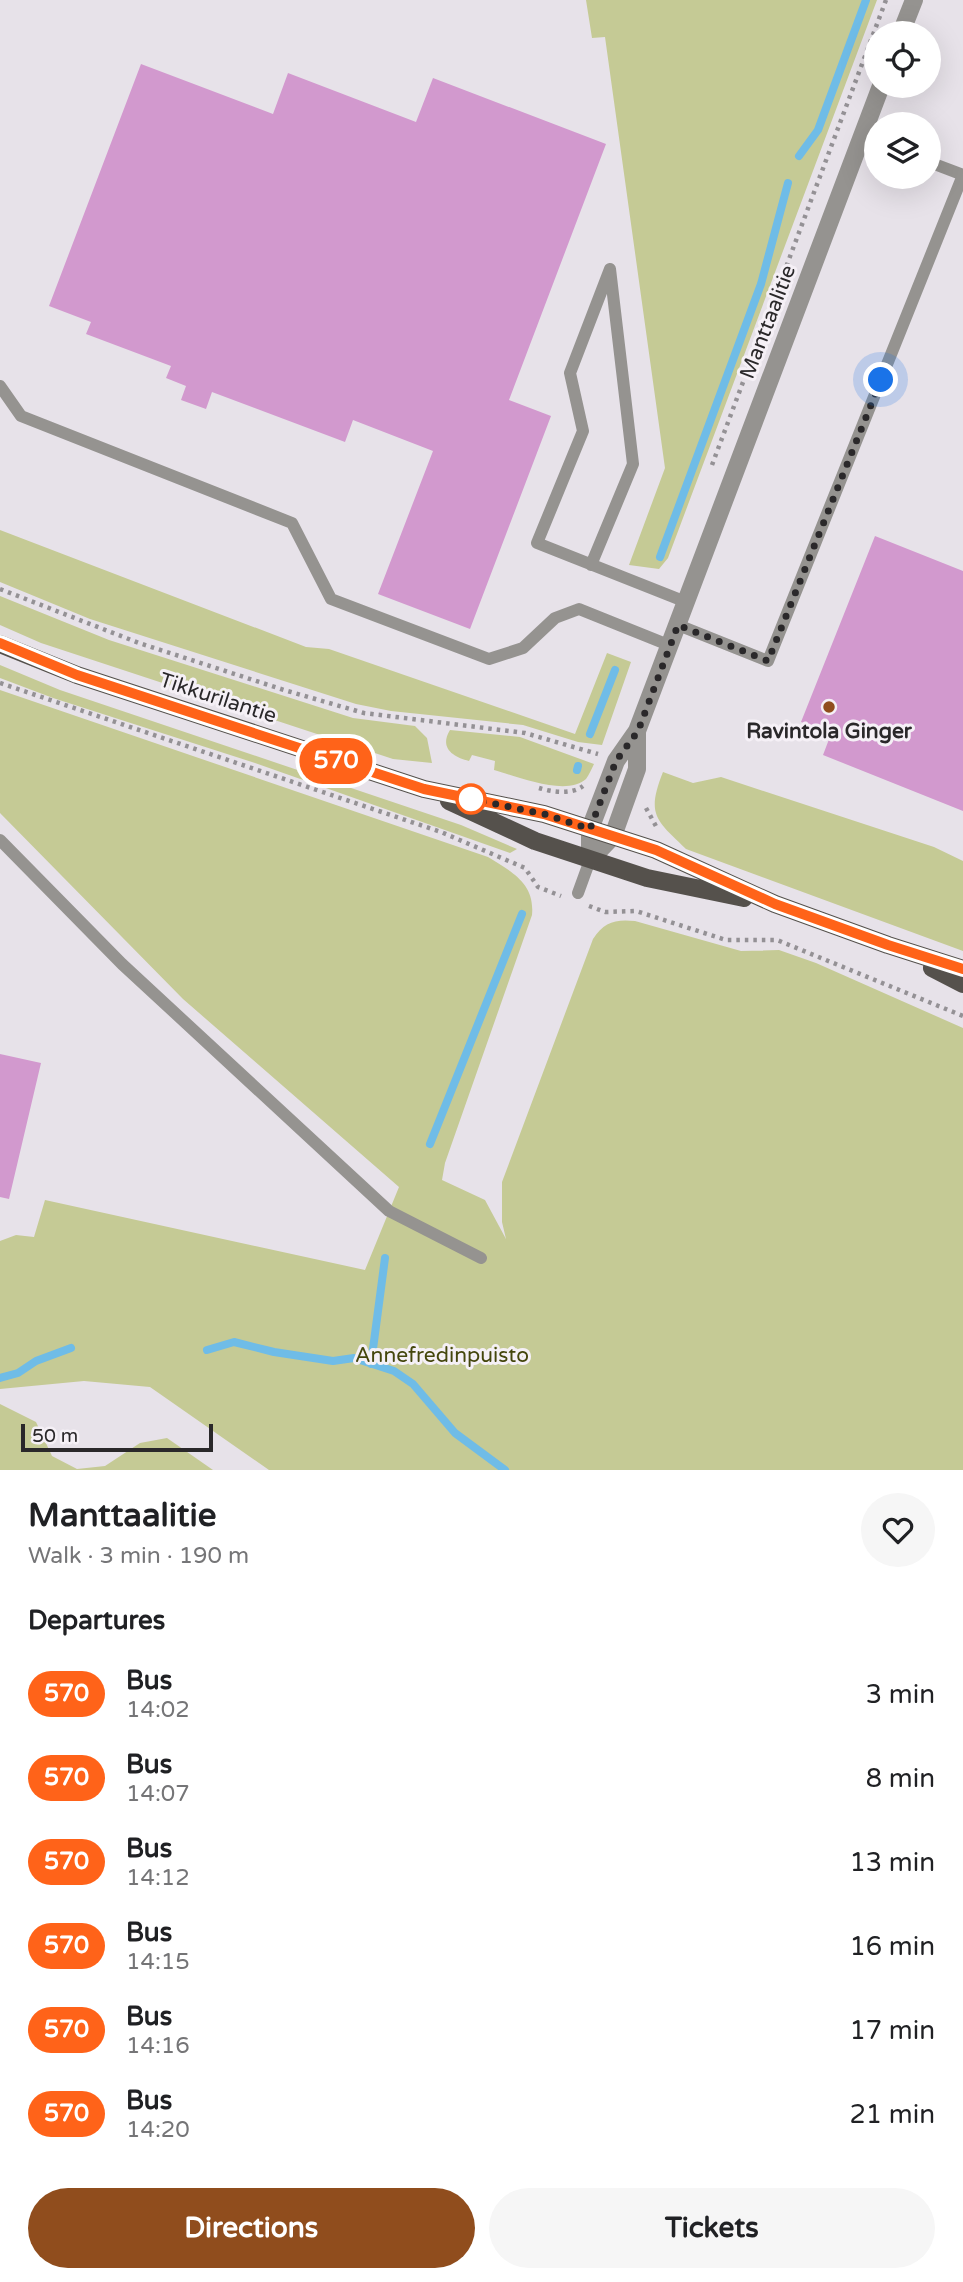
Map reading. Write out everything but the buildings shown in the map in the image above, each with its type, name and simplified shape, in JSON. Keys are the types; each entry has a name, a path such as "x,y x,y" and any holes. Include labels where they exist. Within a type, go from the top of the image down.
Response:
{"main road":[{"name":"Tikkurilantie","path":"0,643 77,675 424,789 544,814 656,850 775,904 963,969"},
{"name":"Tikkurilantie","path":"424,789 534,841 590,860 647,878 775,904"},
{"name":"Tikkurilantie","path":"888,945 963,984"}],"street":[{"path":"906,21 914,0"},
{"name":"Manttaalitie","path":"590,860 590,829 616,761 638,731 686,602 864,152"},
{"name":"Manttaalitie","path":"590,860 613,836 638,769 638,731"}],"lane":[{"path":"678,625 768,661 963,175 941,167"},
{"path":"591,565 633,464 610,269 570,373 583,431 537,543 591,565 686,602"},
{"path":"0,386 21,416 292,523 331,599 489,659 523,648 555,618 579,609 671,646"},
{"path":"0,840 122,964 389,1212 481,1258"},
{"path":"578,893 590,860"}],"path":[{"path":"707,477 886,0"},
{"path":"0,589 139,643 284,691 351,709 433,723 525,733 604,756"},
{"path":"0,683 442,832 525,868 538,887"},
{"path":"539,788 551,792 578,790 590,781"},
{"path":"646,801 646,810 661,835"},
{"path":"605,912 636,911 726,940 777,940 963,1016"}],"green space":[{"path":"586,0 877,0 869,21 864,21 864,35 668,558 659,569 629,565 665,468 605,37 592,38"},
{"path":"0,530 306,647 329,649 575,734 607,653 631,662 602,745 578,742 523,725 391,711 356,704 90,619 0,582"},
{"path":"0,596 109,640 353,718 415,726 427,738 432,763 393,759 41,643 0,625"},
{"path":"0,665 60,690 461,825 517,849 510,853 255,763 53,698 0,678"},
{"name":"Annefredinpuisto","path":"0,690 488,857 520,880 530,895 532,915 445,1163 442,1180 485,1200 506,1239 502,1222 502,1182 593,939 601,929 611,923 635,921 741,951 779,950 816,963 963,1028 963,1470 269,1470 150,1387 84,1381 0,1389 0,1241 16,1235 34,1237 45,1200 365,1270 399,1187 183,999 0,813"},
{"path":"450,730 520,737 594,764 586,779 577,784 554,786 528,780 494,770 495,761 472,755 469,761 453,754 446,742"},
{"path":"663,772 693,783 721,777 934,847 963,861 963,951 686,849 667,831 657,816 655,798"},
{"path":"0,1404 36,1422 52,1456 77,1469 105,1466 140,1443 167,1438 213,1470 0,1470"}],"waterway":[{"path":"799,156 818,130 866,0"},
{"path":"660,557 761,284 788,183"},
{"path":"590,734 615,670"},
{"path":"577,770 578,766"},
{"path":"430,1144 522,914"},
{"path":"371,1364 385,1258"},
{"path":"207,1350 234,1342 274,1352 333,1361 354,1358 394,1371 413,1384 455,1433 505,1470"},
{"path":"0,1378 18,1373 36,1361 71,1348"}],"bus line":[{"name":"570","path":"0,643 77,675 424,789 544,814 656,850 775,904 963,969"}],"place":[{"name":"Ravintola Ginger","path":"829,707"}],"route":[{"path":"471,799 544,814 590,829 616,761 638,731 678,625 768,661 881,380"}]}
